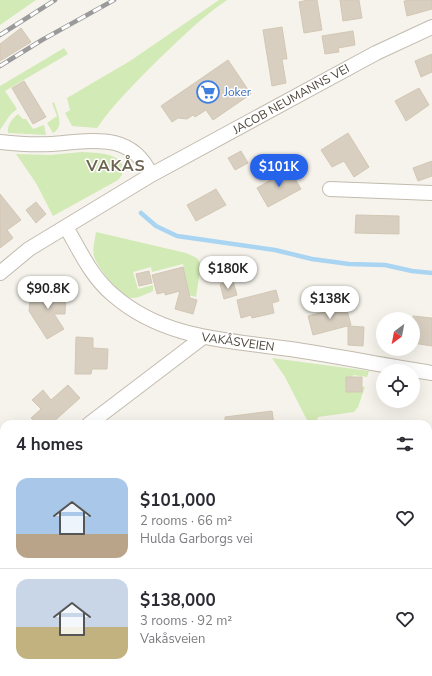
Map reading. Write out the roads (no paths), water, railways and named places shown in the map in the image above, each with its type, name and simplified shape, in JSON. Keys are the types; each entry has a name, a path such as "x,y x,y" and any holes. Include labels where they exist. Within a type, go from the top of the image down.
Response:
{"street":[{"name":"JACOB NEUMANNS VEI","path":"151,175 376,53 432,27"},
{"path":"0,142 38,145 70,141 108,140 137,155 145,162 151,175 29,249 0,273"},
{"path":"330,189 432,193"},
{"name":"VAKÅSVEIEN","path":"66,227 89,268 112,294 144,317 202,338 288,349 432,373"},
{"path":"94,420 202,338"}],"waterway":[{"path":"141,213 156,226 177,236 275,250 312,259 349,264 385,265 412,271 432,273"}],"railway":[{"path":"0,35 55,0"},
{"path":"0,66 42,40 114,0"}],"place":[{"name":"Joker","path":"208,92"}],"district":[{"name":"VAKÅS","path":"116,166"}]}
